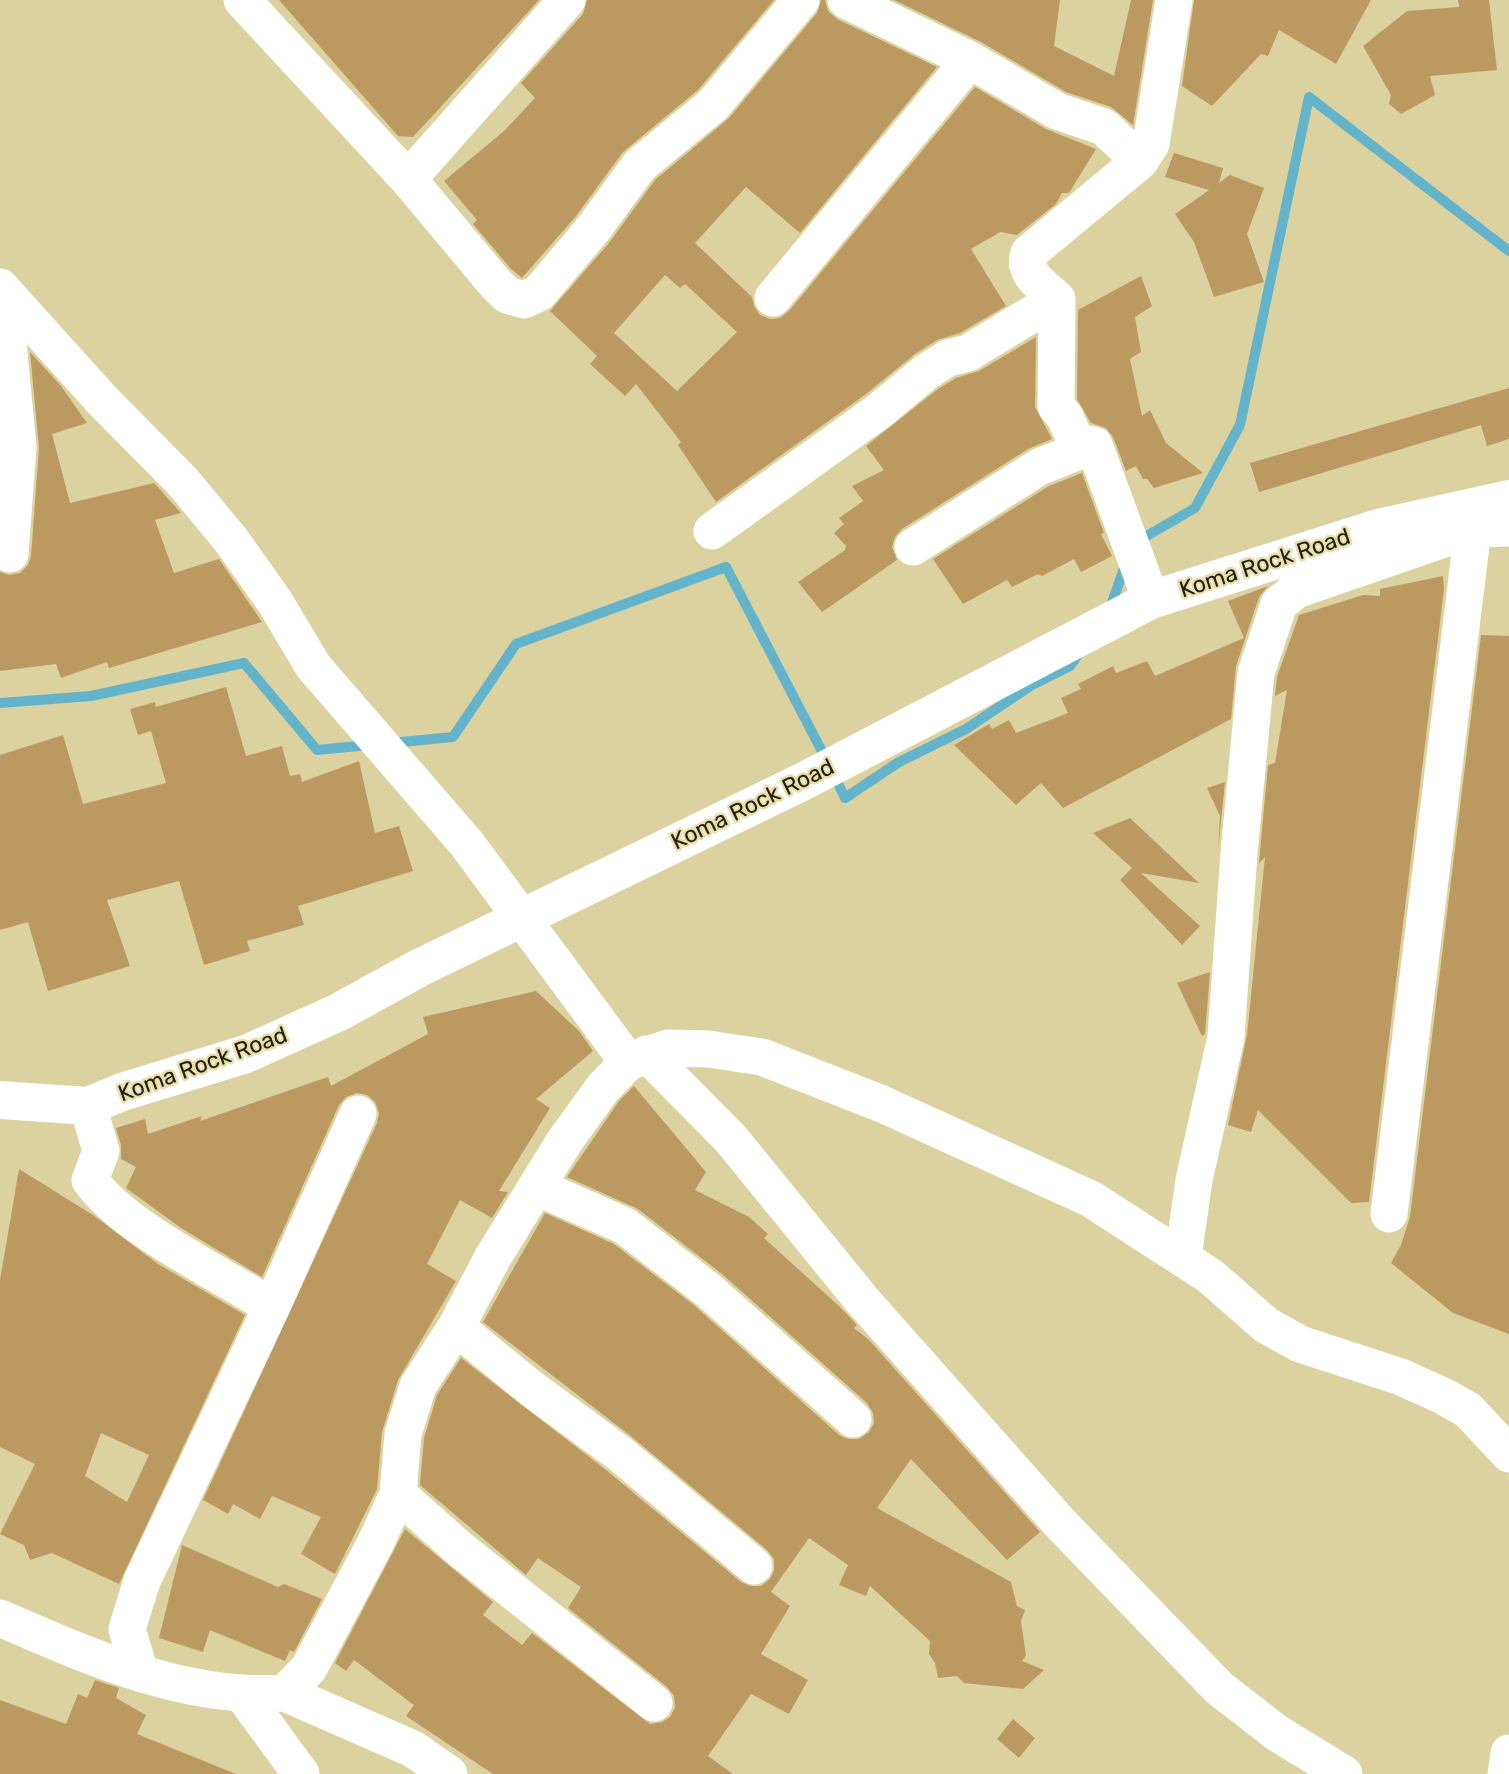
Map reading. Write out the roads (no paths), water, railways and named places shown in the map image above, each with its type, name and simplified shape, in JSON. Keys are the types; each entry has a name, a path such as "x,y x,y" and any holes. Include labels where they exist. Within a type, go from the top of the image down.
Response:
{"main road":[{"name":"Koma Rock Road","path":"0,1100 88,1106 122,1092 246,1054 339,1012 419,968 811,777 1151,600 1378,528 1487,511"}],"street":[{"path":"242,0 408,179 507,295 518,300 531,298 539,293 593,229 640,165 713,105 801,0"},
{"path":"408,179 567,0"},
{"path":"846,0 970,60 1057,111 1104,127 1140,161"},
{"path":"1094,444 1076,442 1065,417 1056,406 1057,299 1029,273 1028,253 1140,161 1151,144 1174,0"},
{"path":"773,299 970,60"},
{"path":"1,288 18,446 10,554"},
{"path":"1,288 200,501 275,602 313,666 467,844 638,1058 730,1139 862,1300 1059,1522 1219,1688 1277,1732 1344,1774"},
{"path":"712,531 879,411 926,372 948,358 968,353 1057,299"},
{"path":"913,547 1039,467 1094,444"},
{"path":"1094,444 1151,600"},
{"path":"1487,511 1509,528"},
{"path":"1389,1214 1487,511"},
{"path":"1183,1257 1194,1180 1226,1037 1239,853 1256,673 1279,604 1296,590 1487,511"},
{"path":"285,1693 309,1668 375,1544 398,1494 403,1434 418,1386 456,1327 493,1257 587,1110 638,1058 668,1048 708,1049 762,1057 882,1104 1079,1193 1210,1276 1266,1325 1300,1343 1401,1377 1468,1410 1509,1454"},
{"path":"88,1106 101,1150 90,1180 97,1190 167,1242 262,1301 273,1304"},
{"path":"140,1672 127,1629 142,1581 273,1304 358,1114"},
{"path":"537,1187 625,1226 708,1290 853,1419"},
{"path":"456,1327 532,1390 619,1453 754,1566"},
{"path":"398,1494 502,1584 654,1703"},
{"path":"0,1618 71,1649 191,1688 244,1696 285,1693 413,1749 449,1774"},
{"path":"244,1696 301,1774"},
{"path":"1506,1774 1509,1753"}],"waterway":[{"path":"1138,541 1195,508 1240,425 1309,97 1509,251"},
{"path":"1110,608 1126,563"},
{"path":"391,743 453,737 516,644 726,567 826,759"},
{"path":"833,773 845,798 899,762 966,729 1032,685 1070,666 1080,652"},
{"path":"0,703 91,696 244,663 317,750 369,745"}]}
